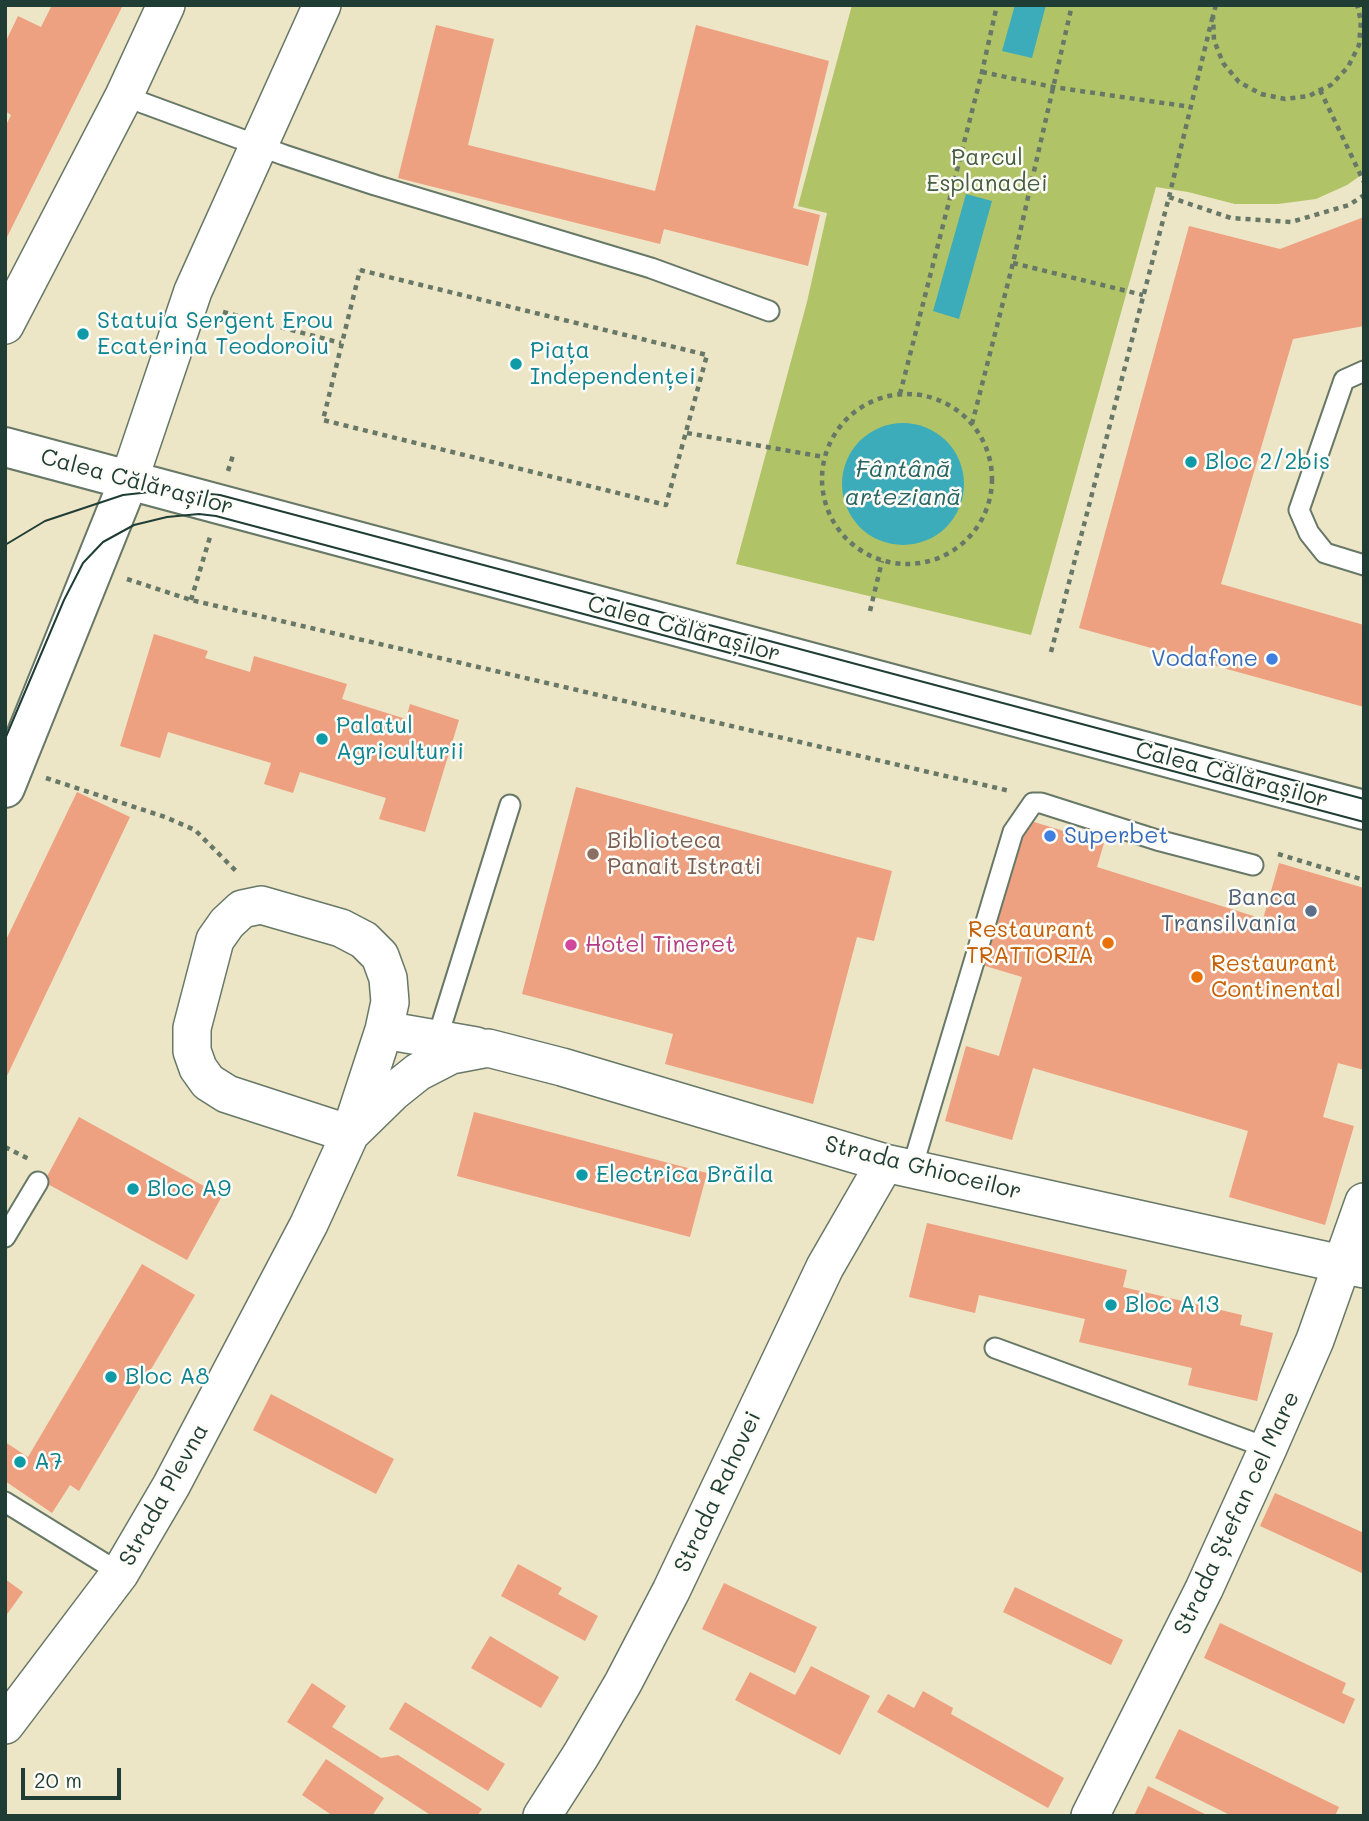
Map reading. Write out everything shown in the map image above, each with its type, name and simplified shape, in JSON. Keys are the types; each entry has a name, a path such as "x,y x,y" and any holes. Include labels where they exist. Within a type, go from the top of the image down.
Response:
{"main road":[{"name":"Calea Călărașilor","path":"5,447 1364,810"},
{"path":"9,778 129,480"}],"street":[{"path":"5,325 124,96 166,5"},
{"path":"129,480 193,291 322,5"},
{"path":"261,905 242,909 227,923 215,940 192,1028 192,1051 198,1068 208,1082 227,1094 350,1135"},
{"name":"Strada Plevna","path":"5,1725 120,1573 171,1486 309,1224 350,1135 384,1030 390,1002 388,978 380,956 364,940 341,928 261,905"},
{"name":"Strada Ghioceilor","path":"384,1030 488,1048 562,1067 898,1165 1353,1266"},
{"name":"Strada Ghioceilor","path":"350,1135 393,1092 418,1072 451,1055 488,1048"},
{"name":"Strada Rahovei","path":"542,1816 623,1683 671,1591 825,1267 898,1165"},
{"name":"Strada Ștefan cel Mare","path":"1090,1816 1205,1589 1315,1340 1353,1266 1364,1202"}],"lane":[{"path":"124,96 375,185 651,268 769,311"},
{"path":"1364,370 1344,380 1299,510 1309,533 1325,553 1364,565"},
{"path":"898,1165 1013,832 1033,803 1041,803 1157,840 1259,858"},
{"path":"437,1039 510,805"},
{"path":"5,1237 38,1182"},
{"path":"995,1348 1268,1448"},
{"path":"5,1502 120,1573"}],"path":[{"path":"900,394 997,5"},
{"path":"972,424 1013,263 1072,5"},
{"path":"1051,652 1216,5"},
{"path":"1213,15 1214,40 1223,63 1239,82 1261,94 1285,99 1309,96 1331,85 1348,67 1359,45 1361,20 1357,5"},
{"path":"982,72 1053,87 1191,107"},
{"path":"1320,90 1364,182"},
{"path":"1168,197 1231,218 1291,222 1349,205 1364,195"},
{"path":"1013,263 1143,295"},
{"path":"360,270 707,355 666,505 323,420 341,344 360,270"},
{"path":"193,291 219,311 341,344"},
{"path":"900,394 926,396 951,406 972,424 986,448 993,474 990,502 979,527 960,547 936,561 909,566 881,561 858,550 839,532 826,509 821,483 824,457 834,433 851,413 874,400 900,394"},
{"path":"687,433 824,457"},
{"path":"870,611 881,561"},
{"path":"93,568 191,600 1012,792"},
{"path":"9,778 166,817 195,830 230,864 261,905"},
{"path":"1259,858 1364,880"}],"green space":[{"name":"Parcul Esplanadei","path":"852,5 1364,5 1364,173 1347,185 1316,199 1278,204 1235,204 1156,187 1031,635 736,564 807,302 827,213 798,206"}],"water":[{"path":"1015,5 1046,5 1032,58 1002,51"},
{"path":"966,194 992,201 959,319 933,311"},
{"name":"Fântână arteziană","path":"903,423 926,428 946,441 959,461 964,484 959,507 946,527 926,540 903,545 880,540 860,527 847,507 842,484 847,461 860,441 880,428"}],"building":[{"path":"52,5 123,5 5,241 5,127 11,115 5,111 5,43 18,16 41,27"},
{"path":"436,25 494,39 468,145 655,191 696,25 829,61 793,208 820,215 808,266 664,229 660,244 398,178"},
{"name":"Bloc 2/2bis","path":"1364,217 1364,326 1293,339 1221,584 1364,625 1364,707 1079,628 1189,226 1280,249"},
{"name":"Palatul Agriculturii","path":"154,634 208,651 205,658 250,672 254,656 347,684 342,699 406,719 410,704 459,720 425,832 379,819 386,798 300,772 293,793 264,784 271,763 168,732 160,758 120,746"},
{"path":"576,787 892,871 874,941 857,937 813,1104 665,1064 673,1034 522,994"},
{"path":"77,792 130,817 5,1080 5,942"},
{"path":"1024,819 1104,843 1097,867 1263,919 1279,863 1364,888 1364,1070 1338,1063 1323,1117 1354,1126 1325,1225 1229,1197 1248,1131 1033,1068 1012,1140 945,1121 966,1046 999,1056 1022,977 982,965"},
{"name":"Electrica Brăila","path":"474,1112 707,1173 690,1237 457,1176"},
{"name":"Bloc A9","path":"79,1117 222,1196 187,1260 44,1182"},
{"name":"Bloc A13","path":"927,1223 1127,1270 1123,1287 1242,1315 1240,1325 1273,1333 1257,1401 1188,1385 1192,1368 1079,1342 1085,1319 979,1295 975,1313 909,1297"},
{"name":"Bloc A8","path":"142,1264 195,1295 79,1491 70,1485 52,1513 5,1481 5,1442 28,1457"},
{"path":"271,1394 394,1459 376,1494 253,1430"},
{"path":"1275,1493 1364,1533 1364,1574 1260,1526"},
{"path":"518,1564 562,1588 558,1594 598,1616 585,1641 501,1596"},
{"path":"5,1579 23,1592 5,1617"},
{"path":"724,1583 817,1627 795,1673 702,1629"},
{"path":"1015,1587 1123,1640 1111,1665 1003,1612"},
{"path":"1220,1623 1346,1683 1342,1693 1355,1699 1344,1724 1204,1658"},
{"path":"490,1636 559,1677 541,1708 471,1668"},
{"path":"811,1666 870,1696 840,1755 735,1700 750,1672 795,1695"},
{"path":"312,1683 346,1706 332,1727 381,1758 398,1755 482,1809 477,1816 432,1816 287,1722"},
{"path":"923,1691 953,1708 951,1714 1064,1778 1048,1808 877,1712 888,1694 914,1708"},
{"path":"405,1702 505,1764 488,1791 389,1729"},
{"path":"1179,1729 1339,1807 1335,1816 1232,1816 1155,1778"},
{"path":"326,1759 384,1798 372,1816 333,1816 302,1795"},
{"path":"1148,1786 1209,1816 1134,1816"}],"tram line":[{"path":"5,545 45,521 123,495 168,490 220,495 1364,799"},
{"path":"5,739 64,600 83,563 103,542 134,525 167,517 199,514 216,516 1364,822"}],"place":[{"name":"Statuia Sergent Erou Ecaterina Teodoroiu","path":"83,334"},
{"name":"Piața Independenței","path":"516,364"},
{"name":"Bloc 2/2bis","path":"1191,462"},
{"name":"Vodafone","path":"1272,659"},
{"name":"Palatul Agriculturii","path":"322,739"},
{"name":"Superbet","path":"1050,836"},
{"name":"Biblioteca Panait Istrati","path":"593,854"},
{"name":"Banca Transilvania","path":"1311,911"},
{"name":"Restaurant TRATTORIA","path":"1108,943"},
{"name":"Hotel Tineret","path":"571,945"},
{"name":"Restaurant Continental","path":"1197,977"},
{"name":"Electrica Brăila","path":"582,1175"},
{"name":"Bloc A9","path":"133,1189"},
{"name":"Bloc A13","path":"1111,1305"},
{"name":"Bloc A8","path":"111,1377"},
{"name":"A7","path":"20,1462"}]}
